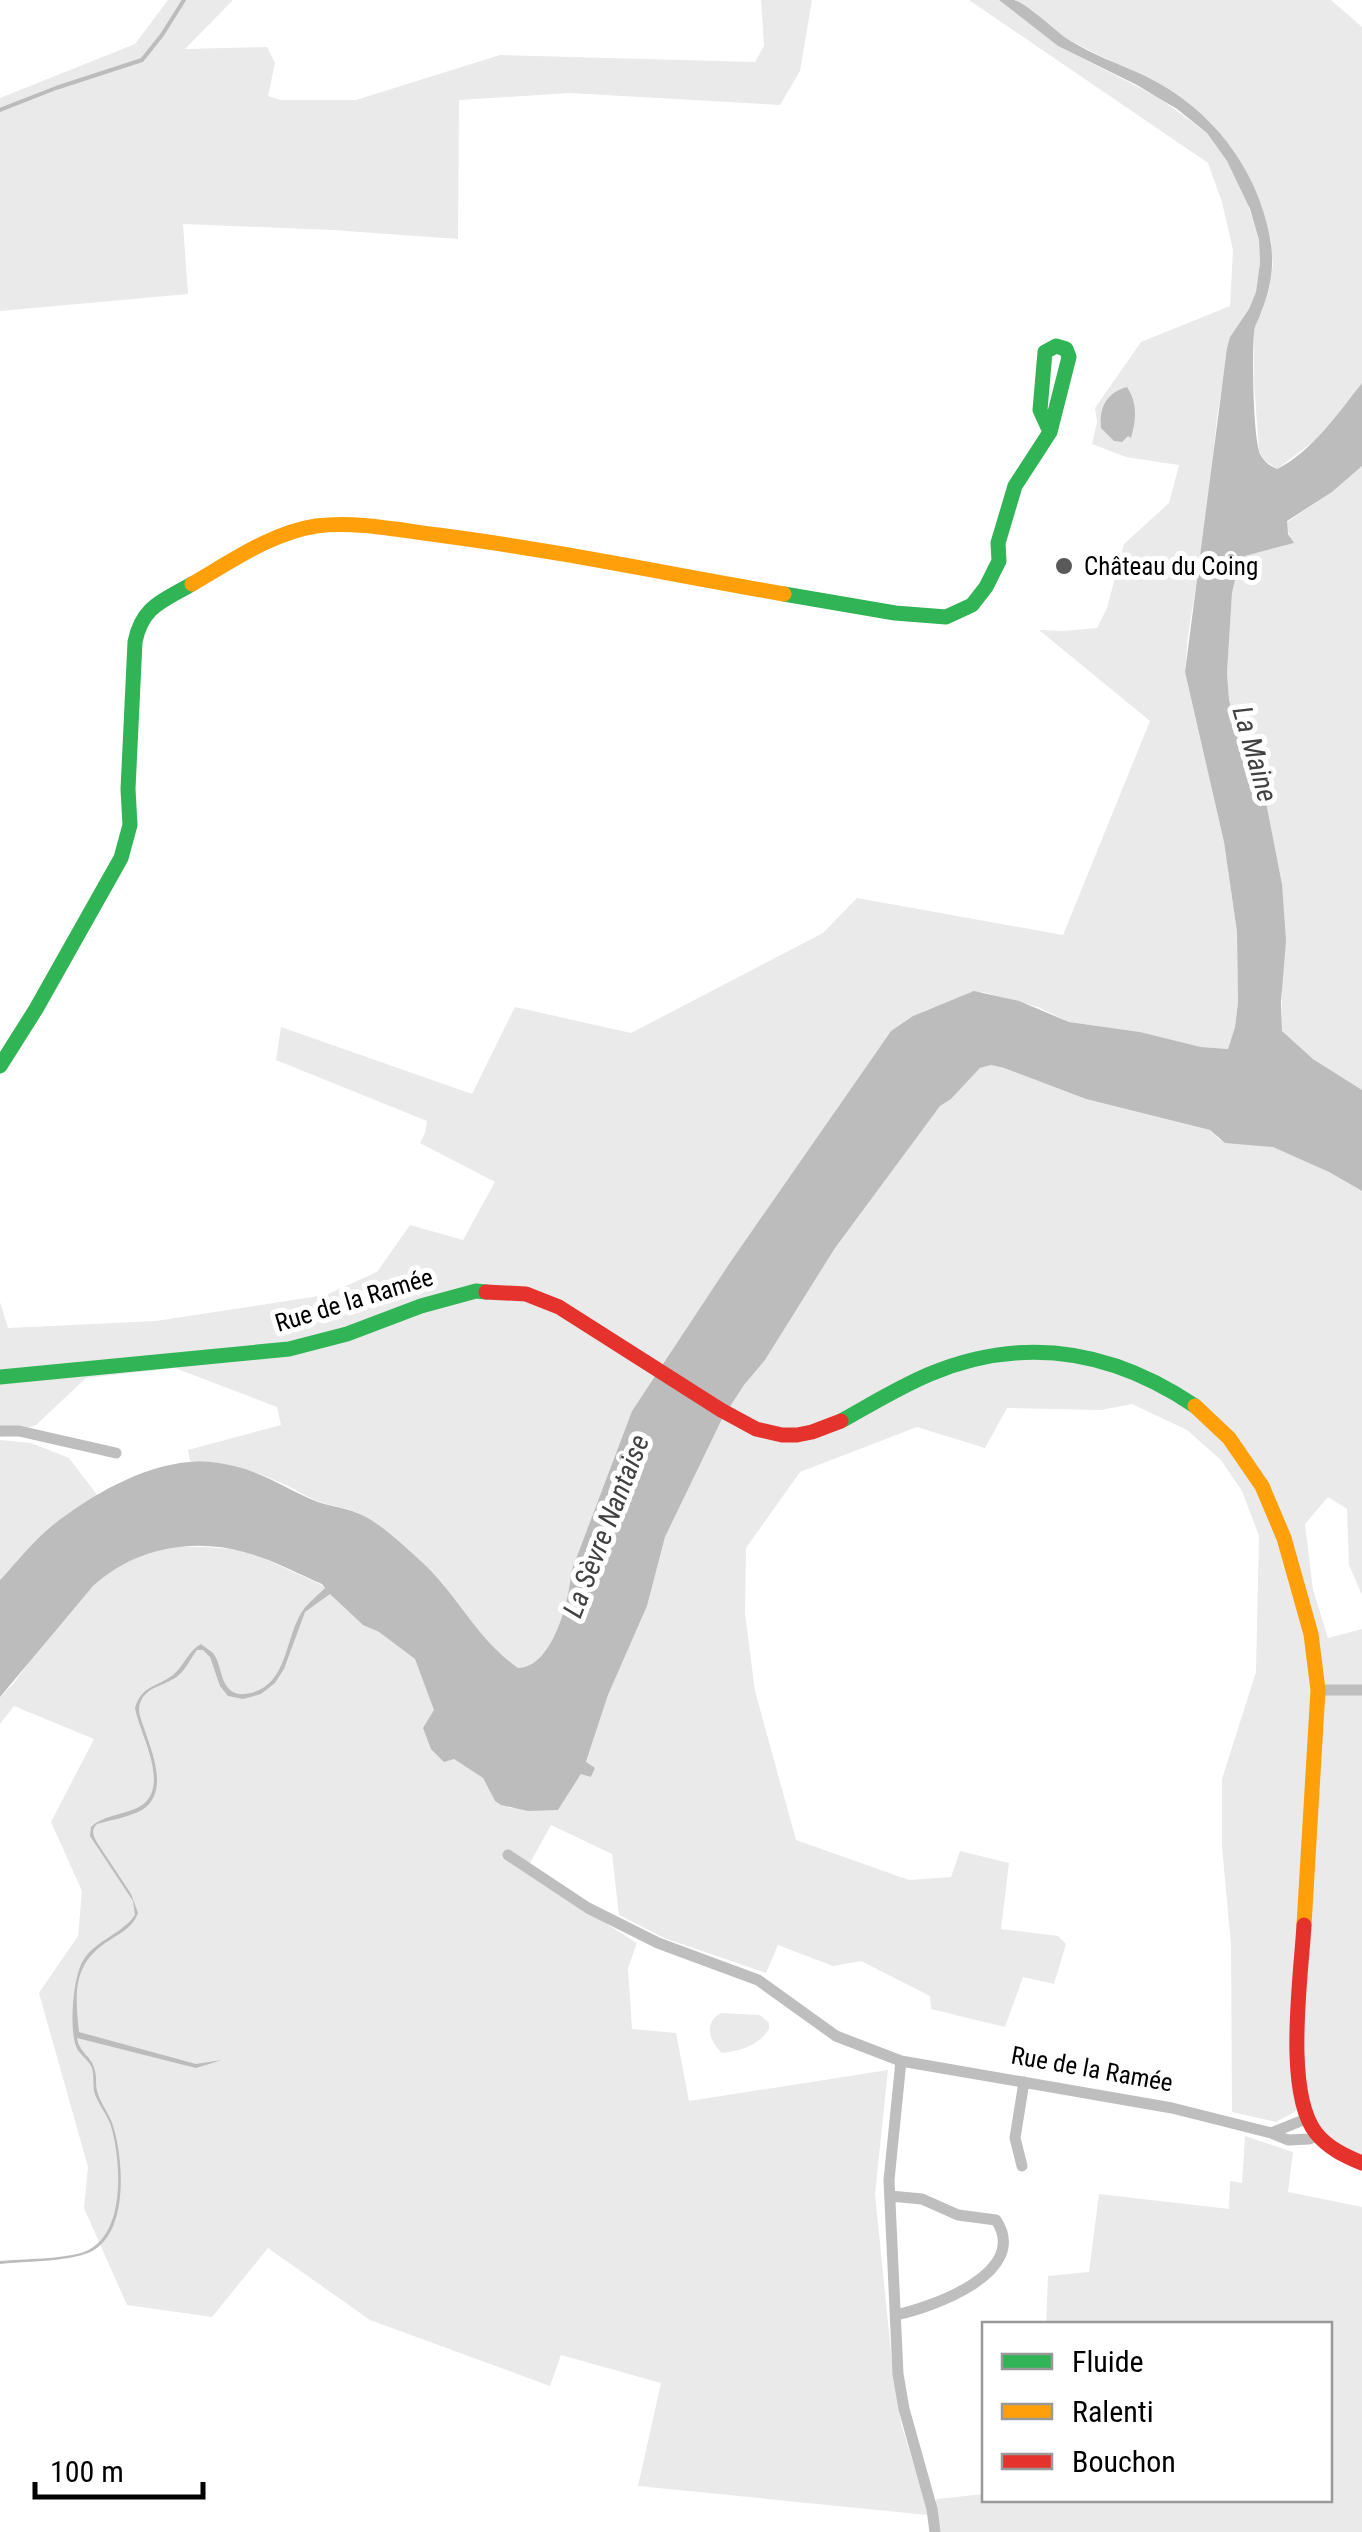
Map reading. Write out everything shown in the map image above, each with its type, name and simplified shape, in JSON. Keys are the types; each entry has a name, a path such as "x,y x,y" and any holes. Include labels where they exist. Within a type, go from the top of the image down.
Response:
{"main road":[{"path":"0,1066 121,858 130,825 134,642 138,622 155,605 265,542 318,526 354,525 475,540 895,613 946,616 972,604 999,561 998,543 1015,486 1050,432 1069,356 1066,349 1056,346 1045,352 1040,410 1050,432"},
{"name":"Rue de la Ramée","path":"0,1377 289,1348 347,1334 454,1296 492,1290 526,1294 559,1306 742,1422 779,1434 811,1432 934,1372 1014,1352 1040,1350 1086,1355 1147,1375 1194,1404 1240,1452 1262,1486 1283,1536 1310,1622 1318,1690 1297,2054 1306,2118"},
{"path":"1306,2118 1317,2136 1362,2163"}],"street":[{"path":"0,1431 116,1453"},
{"path":"1318,1690 1362,1690"},
{"name":"Rue de la Ramée","path":"508,1855 588,1908 658,1944 758,1980 836,2036 901,2061 1172,2108 1288,2140 1317,2136"},
{"path":"901,2061 888,2180 898,2374 935,2532"},
{"path":"1022,2166 1015,2138 1024,2082"},
{"path":"1271,2133 1306,2118"},
{"path":"890,2196 922,2198 958,2215 996,2220 1002,2246 996,2267 964,2290 924,2309 896,2316"}],"shaded area":[{"path":"168,0 233,0 185,49 267,47 275,63 268,96 280,100 356,100 500,55 755,62 764,46 761,0 812,0 800,71 780,105 569,93 459,100 458,239 183,224 188,294 0,311 0,98 135,44"},
{"path":"969,0 999,0 1058,46 1158,97 1207,133 1244,192 1259,240 1256,292 1230,337 1185,672 1224,842 1237,932 1238,1003 1228,1049 1069,1022 1038,1007 983,992 926,1010 891,1031 632,1411 571,1572 568,1599 558,1628 543,1653 522,1670 497,1653 431,1572 374,1522 251,1471 190,1461 188,1450 281,1425 277,1407 175,1368 86,1378 36,1425 0,1437 0,1302 8,1328 156,1321 326,1295 377,1272 410,1225 463,1240 495,1182 420,1143 427,1121 276,1060 281,1027 472,1094 515,1007 631,1033 823,933 857,898 1063,935 1150,721 1039,630 1097,628 1107,608 1124,544 1169,503 1179,465 1126,457 1092,444 1097,422 1095,408 1141,342 1230,306 1233,250 1208,163"},
{"path":"1015,0 1331,0 1362,27 1362,383 1318,438 1277,469 1259,451 1254,383 1254,328 1269,290 1271,239 1212,124 1172,92 1067,39"},
{"path":"1362,466 1362,1090 1313,1059 1282,1031 1282,884 1265,797 1242,749 1229,700 1227,673 1238,562 1245,556 1293,543 1287,522"},
{"path":"980,1068 1004,1068 1086,1099 1210,1130 1220,1140 1274,1147 1362,1191 1362,1595 1349,1565 1347,1509 1328,1497 1305,1524 1313,1590 1328,1638 1362,1629 1362,2155 1329,2140 1307,2105 1276,2122 1232,2112 1231,1945 1222,1846 1222,1779 1256,1672 1259,1536 1242,1491 1221,1460 1187,1430 1132,1404 1101,1410 1007,1408 985,1448 917,1427 800,1472 746,1548 745,1614 755,1691 796,1840 909,1880 951,1877 960,1851 1009,1863 1001,1929 1058,1936 1066,1944 1054,1984 1023,1977 1005,2027 931,2009 930,1996 861,1961 833,1966 778,1945 766,1973 664,1938 619,1915 612,1854 551,1825 525,1872 637,1943 628,1968 632,2029 676,2033 689,2101 888,2070 875,2194 901,2423 929,2514 937,2499 982,2494 982,2502 1332,2502 1332,2322 1046,2322 1048,2276 1089,2272 1099,2194 1229,2209 1230,2181 1242,2183 1245,2136 1293,2152 1288,2192 1362,2207 1362,2532 932,2532 928,2515 638,2486 661,2383 561,2355 550,2386 370,2320 268,2248 212,2317 127,2305 84,2208 88,2167 39,1993 78,1936 82,1891 51,1822 94,1739 14,1706 0,1724 0,1697 50,1634 110,1571 170,1547 240,1550 322,1585 363,1625 415,1659 454,1759 483,1778 495,1801 510,1808 558,1810 582,1773 591,1777 595,1768 586,1763 608,1695 647,1606 665,1537 722,1419 899,1159 940,1106"},
{"path":"0,1440 31,1443 69,1458 98,1496 46,1534 0,1580"},
{"path":"721,2013 760,2015 769,2023 769,2029 754,2044 722,2053 710,2032 712,2022"}],"water":[{"name":"La Sèvre Nantaise","path":"999,0 1020,2 1078,45 1168,89 1210,122 1242,164 1264,212 1271,247 1270,285 1253,344 1256,431 1265,461 1277,469 1302,452 1362,383 1362,466 1332,492 1287,521 1294,543 1245,556 1239,562 1232,593 1227,673 1229,700 1242,749 1265,797 1282,884 1286,941 1282,1031 1313,1059 1362,1090 1362,1191 1273,1147 1225,1143 1210,1130 1086,1099 1004,1068 980,1068 940,1106 835,1248 765,1360 722,1419 665,1537 647,1606 608,1695 586,1762 595,1768 591,1777 581,1774 558,1810 528,1811 501,1805 483,1778 454,1759 444,1762 431,1749 423,1728 434,1710 415,1659 363,1625 330,1594 305,1612 284,1669 261,1694 243,1699 228,1696 220,1686 210,1657 197,1650 179,1675 148,1692 140,1705 157,1773 155,1793 150,1802 142,1810 94,1828 96,1841 131,1894 138,1913 127,1929 98,1949 82,1969 77,1992 78,2018 79,2032 196,2064 222,2060 196,2068 77,2038 94,2066 97,2091 113,2124 121,2180 116,2218 99,2246 85,2254 0,2264 84,2252 98,2243 114,2214 118,2177 114,2141 94,2091 92,2068 76,2047 73,2005 80,1967 85,1958 135,1915 133,1901 90,1836 95,1823 135,1809 147,1801 153,1790 152,1763 135,1708 138,1701 145,1691 173,1675 201,1644 216,1657 231,1691 245,1694 263,1688 278,1672 301,1613 325,1588 274,1562 224,1548 183,1546 144,1555 93,1586 0,1697 0,1580 39,1538 83,1503 153,1469 189,1462 234,1466 379,1525 427,1567 504,1657 518,1668 530,1665 540,1657 557,1630 571,1572 632,1411 891,1031 913,1016 974,991 1019,1001 1069,1022 1228,1049 1238,1003 1237,932 1224,842 1185,672 1227,348 1256,292 1259,240 1250,209 1227,161 1207,133 1137,85 1058,46"},
{"path":"1127,387 1134,406 1133,431 1131,438 1114,441 1101,428 1101,414 1109,397"}],"waterway":[{"path":"0,110 142,60 184,0"}],"traffic: fast":[{"path":"784,594 895,613 946,617 972,605 999,561 998,543 1015,486 1050,432 1069,357 1066,349 1056,346 1045,352 1040,410 1050,432"},
{"path":"0,1066 121,858 130,825 128,789 138,630 148,612 192,584"},
{"path":"0,1377 289,1349 347,1334 421,1306 476,1291 486,1292"},
{"path":"841,1421 930,1374 965,1362 1033,1352 1099,1361 1132,1372 1195,1406"}],"traffic: slow":[{"path":"192,584 283,535 316,526 346,525 525,548 784,594"},
{"path":"1195,1406 1229,1438 1262,1486 1284,1538 1311,1634 1318,1690 1304,1925"}],"traffic: jam":[{"path":"486,1292 526,1294 559,1307 756,1429 797,1435 841,1421"},
{"path":"1304,1925 1297,2033 1300,2091 1316,2133 1331,2147 1362,2163"}],"place":[{"name":"Château du Coing","path":"1064,566"}],"water label":[{"name":"La Maine","path":"1255,754"}]}
